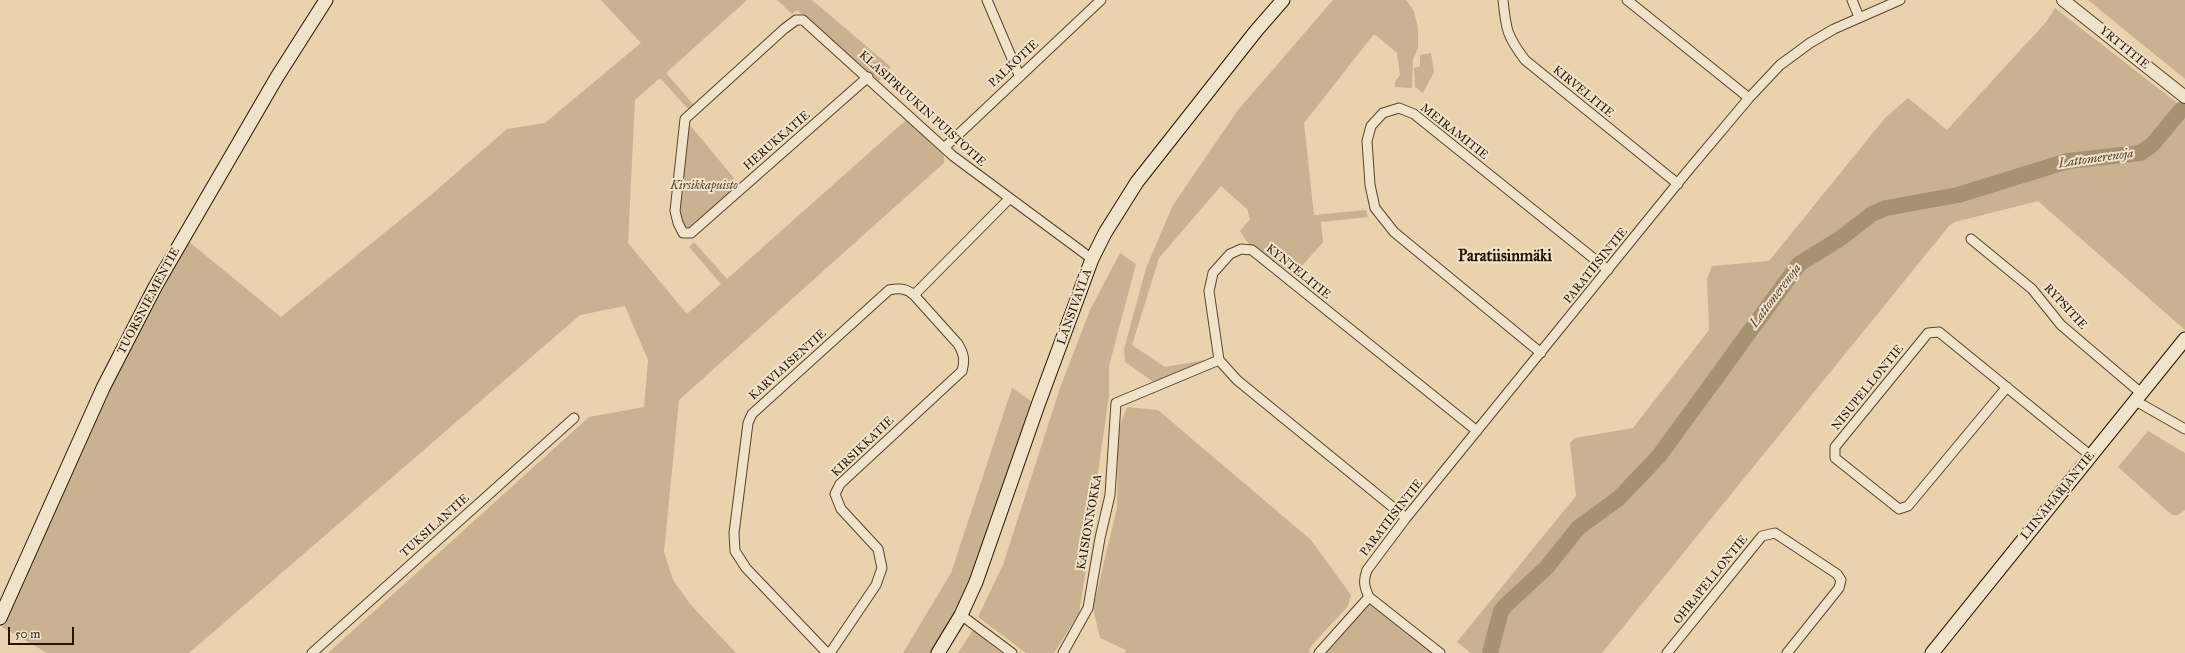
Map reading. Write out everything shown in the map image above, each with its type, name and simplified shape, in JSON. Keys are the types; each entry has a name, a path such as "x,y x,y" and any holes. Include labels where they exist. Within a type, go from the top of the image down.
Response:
{"main road":[{"name":"TUORSNIEMENTIE","path":"0,618 103,388 155,287 277,77 326,0"},
{"name":"LÄNSIVÄYLÄ","path":"938,653 962,615 988,550 1038,405 1092,260 1122,204 1137,182 1256,31 1283,0"},
{"name":"LIINAHARJANTIE","path":"1932,653 2185,339"}],"street":[{"path":"987,0 1019,75"},
{"name":"PALKOTIE","path":"944,148 1019,75 1101,0"},
{"name":"KIRVELITIE","path":"1503,0 1506,24 1511,41 1525,60 1678,184"},
{"path":"1627,0 1749,98"},
{"path":"1852,0 1859,17"},
{"name":"PARATIISINTIE","path":"1369,597 1364,587 1367,570 1406,518 1749,98 1780,65 1810,43 1859,17 1900,0"},
{"name":"YRTTITIE","path":"2063,0 2185,97"},
{"name":"KLASIPRUUKIN PUISTOTIE","path":"796,20 802,20 868,77 944,148 1009,199 1092,260"},
{"name":"HERUKKATIE","path":"796,20 685,119 675,211 676,219 683,233 691,234 868,77"},
{"name":"MEIRAMITIE","path":"1541,353 1394,232 1375,208 1370,185 1366,141 1371,126 1383,113 1399,108 1414,114 1608,270"},
{"path":"914,295 1009,199"},
{"name":"RYPSITIE","path":"1971,239 2032,289 2062,325 2137,397 2185,429"},
{"name":"KYNTELITIE","path":"1219,360 1209,291 1213,273 1230,254 1241,249 1252,250 1477,432"},
{"name":"KARVIAISENTIE","path":"827,653 746,568 735,551 734,532 748,423 752,414 889,290 899,288 908,290 914,295"},
{"name":"KIRSIKKATIE","path":"830,653 876,585 882,568 878,549 841,509 835,494 840,484 962,371 965,362 963,352 958,344 914,295"},
{"name":"NISUPELLONTIE","path":"2006,387 1908,506 1899,509 1835,458 1834,447 1928,333 1939,332 2091,456"},
{"path":"1219,360 1236,380 1406,518"},
{"name":"KAISIONNOKKA","path":"1063,653 1088,608 1110,494 1116,403 1219,360"},
{"name":"TUKSILANTIE","path":"312,653 574,418"},
{"name":"OHRAPELLONTIE","path":"1667,653 1762,536 1774,533 1837,574 1841,580 1839,588 1787,653"},
{"path":"1319,653 1369,597 1440,653"},
{"path":"962,615 1012,653"}],"green space":[{"path":"601,0 747,0 666,73 694,105 689,110 660,78 635,100 628,243 687,314 721,284 689,247 694,242 727,279 906,120 944,155 944,163 679,400 664,552 673,580 690,604 736,653 328,653 589,417 644,407 648,360 625,306 580,315 189,653 47,653 2,627 25,571 134,339 188,241 281,317 431,195 507,129 545,123 641,43"},
{"path":"777,0 812,0 891,67 879,81 797,10 792,14"},
{"path":"1333,0 1406,0 1414,11 1418,28 1418,48 1413,59 1412,88 1395,87 1395,82 1400,75 1397,53 1374,34 1304,123 1314,215 1366,210 1368,217 1321,222 1323,242 1294,275 1261,251 1250,246 1240,231 1250,219 1247,209 1221,186 1159,258 1132,345 1165,367 1210,359 1155,383 1125,362 1124,349 1146,268 1173,205 1238,110"},
{"path":"2088,0 2185,0 2185,79"},
{"path":"2055,8 2181,106 2167,127 2185,109 2185,330 2038,201 1955,222 1949,226 1602,653 1471,653 1457,642 1576,496 1570,443 1575,438 1633,428 1709,330 1707,279 1712,266 1769,261 1885,118 1908,98 1947,130 2047,21"},
{"path":"1431,53 1434,72 1423,93 1415,87 1414,68 1420,66 1420,55"},
{"name":"Kirsikkapuisto","path":"685,119 742,188 691,233 676,219"},
{"path":"1120,253 1136,264 1109,366 1109,396 1097,479 1086,507 1088,556 1079,613 1054,653 1026,653 978,617 1003,565 1060,388 1090,310"},
{"path":"1012,388 1031,401 1001,498 978,563 949,624 931,653 903,653 951,573"},
{"path":"1127,407 1158,410 1311,540 1351,595 1348,606 1311,646 1309,653 1125,653 1126,650 1100,638 1093,608 1117,508 1118,431"},
{"path":"2148,431 2185,453 2185,510 2178,515 2172,515 2118,467"},
{"path":"1374,605 1433,653 1325,653 1364,606"},
{"path":"973,630 1002,653 958,653"}],"waterway":[{"name":"Lattomerenoja","path":"1490,653 1501,611 1547,567 1578,528 1619,498 1659,456 1799,264 1841,238 1872,214 1886,208 1958,195 2068,161 2140,153 2152,145 2181,110"}],"district":[{"name":"Paratiisinmäki","path":"1505,257"}]}
